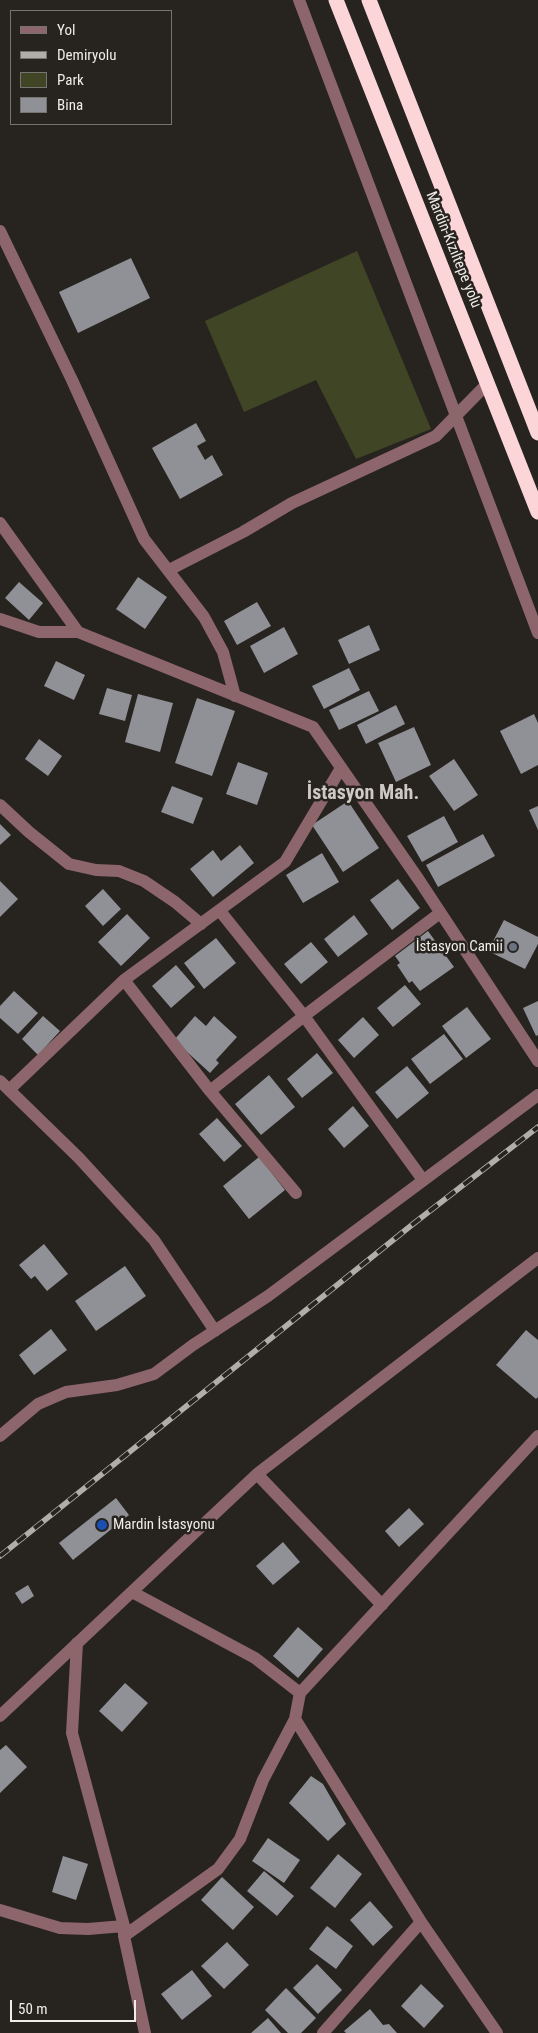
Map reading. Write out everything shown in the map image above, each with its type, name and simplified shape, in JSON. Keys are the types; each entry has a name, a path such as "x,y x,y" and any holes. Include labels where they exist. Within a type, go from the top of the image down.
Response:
{"highway":[{"name":"Mardin-Kızıltepe yolu","path":"336,0 538,512"},
{"name":"Mardin-Kızıltepe yolu","path":"369,0 538,433"}],"street":[{"path":"299,0 538,633"},
{"path":"0,231 37,304 59,356 72,380 144,538 204,617 223,652 235,696"},
{"path":"169,570 243,532 292,503 436,436 487,384"},
{"path":"0,523 78,632"},
{"path":"0,619 39,632 78,632 313,727 538,1061"},
{"path":"10,1090 124,980 285,862 341,768"},
{"path":"0,805 29,832 69,864 96,870 119,871 144,881 175,902 201,924"},
{"path":"220,910 304,1016 424,1180"},
{"path":"210,1091 304,1016 440,913"},
{"path":"124,980 210,1091 296,1194"},
{"path":"0,1081 79,1158 154,1240 215,1331"},
{"path":"0,1436 38,1404 66,1392 117,1385 154,1374 268,1296 538,1095"},
{"path":"0,1716 257,1474 538,1258"},
{"path":"0,1910 60,1928 124,1931 218,1869 240,1840 263,1780 295,1720 300,1693 538,1436"},
{"path":"257,1474 382,1605"},
{"path":"132,1592 255,1658 300,1693"},
{"path":"77,1643 72,1733 124,1931 144,2033"},
{"path":"295,1720 421,1922 497,2033"},
{"path":"323,2033 421,1922"}],"green space":[{"path":"357,251 431,429 356,459 316,380 244,412 205,321"}],"building":[{"path":"131,258 150,298 78,333 59,292"},
{"path":"196,423 206,441 197,446 205,460 212,455 223,475 180,499 152,448"},
{"path":"138,577 167,597 145,629 116,609"},
{"path":"19,582 43,603 29,620 5,598"},
{"path":"257,602 271,626 237,645 224,621"},
{"path":"369,625 380,650 349,664 338,640"},
{"path":"284,627 298,654 264,673 250,646"},
{"path":"56,661 85,675 74,700 44,686"},
{"path":"349,668 360,690 324,709 312,686"},
{"path":"107,688 132,695 125,721 99,714"},
{"path":"369,691 379,711 339,730 329,710"},
{"path":"138,694 173,703 160,752 125,742"},
{"path":"197,698 235,711 212,776 175,763"},
{"path":"396,705 405,724 366,744 357,725"},
{"path":"534,714 538,723 538,765 521,774 500,731"},
{"path":"414,727 431,765 396,782 378,743"},
{"path":"39,739 62,756 48,776 25,759"},
{"path":"454,759 478,795 454,811 429,776"},
{"path":"238,762 268,773 257,805 226,794"},
{"path":"172,786 203,798 193,824 161,812"},
{"path":"348,801 379,848 343,872 312,825"},
{"path":"538,806 538,830 529,810"},
{"path":"444,816 458,842 422,862 407,836"},
{"path":"0,824 11,835 0,845"},
{"path":"483,834 495,856 438,887 426,865"},
{"path":"240,845 254,863 213,897 190,869 213,850 221,861"},
{"path":"322,853 339,882 303,903 286,875"},
{"path":"398,879 420,908 392,930 370,900"},
{"path":"0,881 18,899 0,917"},
{"path":"103,889 121,909 103,926 85,906"},
{"path":"127,914 150,938 121,966 98,942"},
{"path":"354,915 368,934 338,957 324,939"},
{"name":"İstasyon Camii","path":"504,920 538,937 538,944 525,969 488,951"},
{"path":"428,931 454,967 420,991 412,981 409,983 397,965 400,963 395,956"},
{"path":"216,938 236,963 204,989 184,963"},
{"path":"311,942 328,962 301,984 284,964"},
{"path":"176,965 195,987 171,1008 152,986"},
{"path":"405,985 421,1004 393,1027 377,1008"},
{"path":"14,991 38,1013 18,1034 0,1018 0,1006"},
{"path":"538,1001 538,1035 536,1036 523,1008"},
{"path":"467,1007 491,1039 466,1058 442,1026"},
{"path":"43,1016 60,1031 38,1055 22,1039"},
{"path":"195,1016 206,1026 214,1016 237,1037 216,1060 219,1063 210,1073 174,1040"},
{"path":"363,1017 379,1035 354,1058 338,1040"},
{"path":"444,1034 463,1059 430,1084 411,1059"},
{"path":"317,1053 333,1073 302,1098 287,1079"},
{"path":"407,1066 429,1093 397,1119 375,1092"},
{"path":"269,1075 295,1107 261,1135 235,1104"},
{"path":"353,1106 369,1126 344,1148 328,1129"},
{"path":"217,1118 242,1146 224,1162 199,1134"},
{"path":"259,1157 285,1190 249,1219 223,1186"},
{"path":"44,1244 68,1274 47,1291 35,1276 31,1279 19,1265"},
{"path":"125,1266 146,1296 96,1331 75,1301"},
{"path":"51,1329 67,1350 34,1375 19,1355"},
{"path":"526,1330 538,1340 538,1397 536,1399 496,1365"},
{"path":"116,1498 129,1515 73,1560 59,1543"},
{"path":"409,1508 424,1524 399,1547 385,1531"},
{"path":"283,1542 300,1562 273,1585 256,1566"},
{"path":"28,1585 34,1596 22,1604 15,1593"},
{"path":"298,1627 323,1649 298,1678 273,1656"},
{"path":"125,1683 148,1703 122,1732 99,1711"},
{"path":"6,1745 27,1767 0,1793 0,1750"},
{"path":"311,1776 323,1784 346,1824 328,1841 289,1803"},
{"path":"268,1838 300,1860 284,1883 252,1861"},
{"path":"338,1854 362,1874 335,1908 310,1888"},
{"path":"63,1856 88,1864 76,1900 52,1892"},
{"path":"264,1871 294,1896 277,1916 247,1891"},
{"path":"222,1877 254,1907 233,1930 201,1900"},
{"path":"370,1901 393,1927 373,1946 350,1920"},
{"path":"327,1926 353,1946 336,1969 309,1949"},
{"path":"227,1942 249,1965 224,1989 201,1966"},
{"path":"317,1964 342,1990 318,2014 293,1988"},
{"path":"192,1970 212,1996 182,2020 161,1994"},
{"path":"421,1984 444,2006 424,2028 401,2006"},
{"path":"286,1988 316,2018 301,2033 288,2033 265,2010"},
{"path":"370,2009 383,2025 389,2024 397,2033 346,2033 344,2031"},
{"path":"268,2018 281,2033 251,2033"}],"railway":[{"path":"0,1556 413,1224 538,1127"}],"place":[{"name":"İstasyon Camii","path":"513,947"},
{"name":"Mardin İstasyonu","path":"102,1525"}],"district":[{"name":"İstasyon Mah.","path":"363,794"}]}
